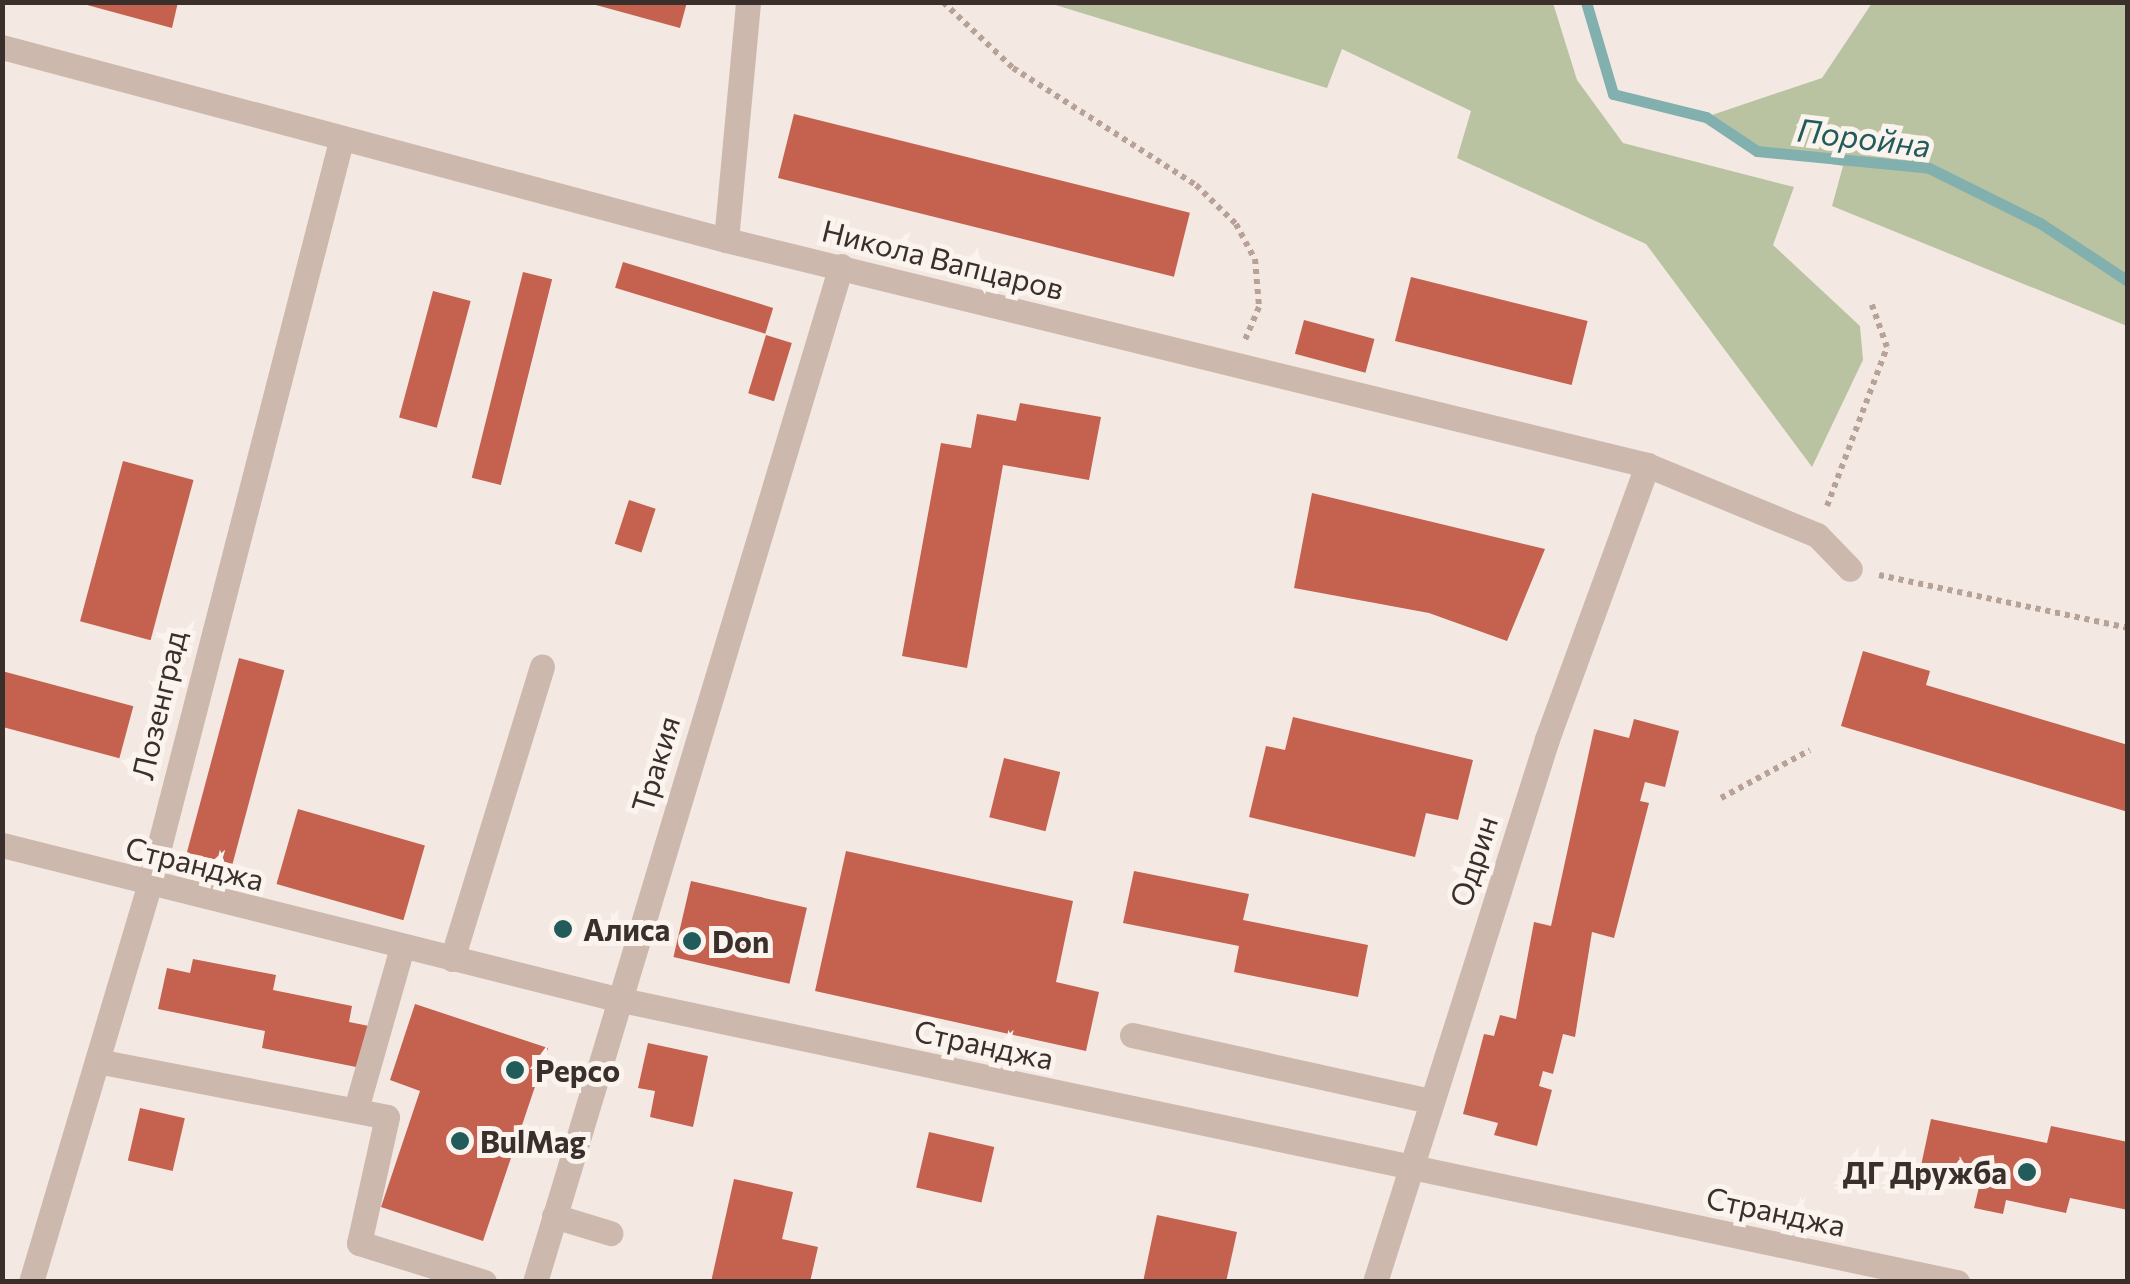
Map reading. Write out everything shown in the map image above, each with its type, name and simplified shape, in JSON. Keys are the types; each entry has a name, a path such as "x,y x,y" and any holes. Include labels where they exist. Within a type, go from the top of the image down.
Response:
{"street":[{"path":"726,240 748,2"},
{"name":"Никола Вапцаров","path":"2,47 340,141 726,240 1647,466 1816,535 1850,569"},
{"name":"Лозенград","path":"32,1282 150,886 340,141"},
{"name":"Тракия","path":"535,1282 617,999 841,266"},
{"name":"Одрин","path":"1375,1282 1429,1101 1647,466"},
{"path":"452,959 542,668"},
{"name":"Странджа","path":"2,845 150,886 617,999 1957,1282"},
{"path":"356,1108 402,947"},
{"path":"1132,1035 1429,1101"},
{"path":"97,1061 387,1116 359,1243 484,1282"},
{"path":"554,1216 610,1233"}],"path":[{"path":"943,2 1013,68 1196,185 1236,224 1255,259 1259,307 1235,364"},
{"path":"1816,535 1887,347 1872,305"},
{"path":"1850,569 2128,628"},
{"path":"1721,798 1810,750"}],"green space":[{"path":"1049,3 1553,3 1577,80 1623,143 1794,187 1773,245 1860,326 1863,360 1812,467 1646,244 1457,158 1471,111 1342,49 1327,88"},
{"path":"1872,3 2127,3 2127,326 1832,206 1843,166 1757,151 1706,117 1822,78"}],"building":[{"path":"76,2 178,2 172,28"},
{"path":"585,2 687,2 680,28"},
{"path":"794,114 1190,213 1174,277 778,178"},
{"path":"623,262 773,308 765,334 615,288"},
{"path":"523,272 552,279 501,485 472,478"},
{"path":"1411,277 1588,321 1572,385 1395,341"},
{"path":"433,291 471,301 437,428 399,418"},
{"path":"1304,320 1375,339 1365,373 1295,354"},
{"path":"766,335 792,343 774,401 748,393"},
{"path":"1020,403 1101,417 1089,480 1003,465 967,668 902,656 941,443 971,448 977,414 1016,421"},
{"path":"123,461 194,480 151,640 80,621"},
{"path":"1312,493 1545,549 1507,641 1429,613 1294,588"},
{"path":"629,500 656,509 641,552 615,544"},
{"path":"1863,651 1930,671 1926,685 2128,745 2128,812 1841,726"},
{"path":"239,658 284,670 231,869 186,857"},
{"path":"2,671 133,706 119,758 2,727"},
{"path":"1293,717 1473,760 1458,820 1426,813 1415,857 1249,817 1266,746 1285,750"},
{"path":"1634,719 1679,731 1665,787 1645,782 1640,801 1649,803 1614,938 1592,932 1575,1037 1563,1034 1553,1074 1543,1071 1539,1086 1552,1090 1537,1146 1494,1135 1498,1123 1463,1114 1484,1034 1494,1036 1500,1015 1516,1019 1534,922 1551,926 1594,729 1629,738"},
{"path":"1004,758 1060,772 1046,831 989,817"},
{"path":"298,809 425,845 403,920 277,884"},
{"path":"846,851 1073,901 1056,982 1099,992 1086,1051 815,991"},
{"path":"1134,871 1249,894 1243,920 1368,945 1358,997 1234,972 1239,946 1123,923"},
{"path":"691,881 807,908 789,984 673,957"},
{"path":"193,959 276,975 273,990 352,1006 349,1022 374,1027 366,1069 262,1048 265,1031 158,1009 167,968 190,973"},
{"name":"BulMag","path":"415,1004 548,1048 483,1241 381,1207 420,1091 390,1080"},
{"path":"648,1043 708,1056 693,1127 650,1117 655,1091 638,1088"},
{"path":"140,1108 185,1118 173,1171 128,1161"},
{"path":"1931,1119 2047,1143 2051,1126 2128,1142 2128,1210 2070,1198 2066,1213 2006,1200 2003,1214 1974,1208 1979,1187 1919,1175"},
{"path":"929,1132 994,1147 981,1203 916,1188"},
{"path":"734,1179 793,1192 782,1239 818,1247 810,1282 711,1282"},
{"path":"1157,1215 1237,1232 1226,1282 1143,1282"}],"waterway":[{"name":"Поройна","path":"1586,2 1613,94 1706,117 1757,151 1929,168 2040,223 2128,281"}],"place":[{"name":"Алиса","path":"563,929"},
{"name":"Don","path":"692,941"},
{"name":"Pepco","path":"515,1070"},
{"name":"BulMag","path":"460,1141"},
{"name":"ДГ Дружба","path":"2027,1172"}]}
